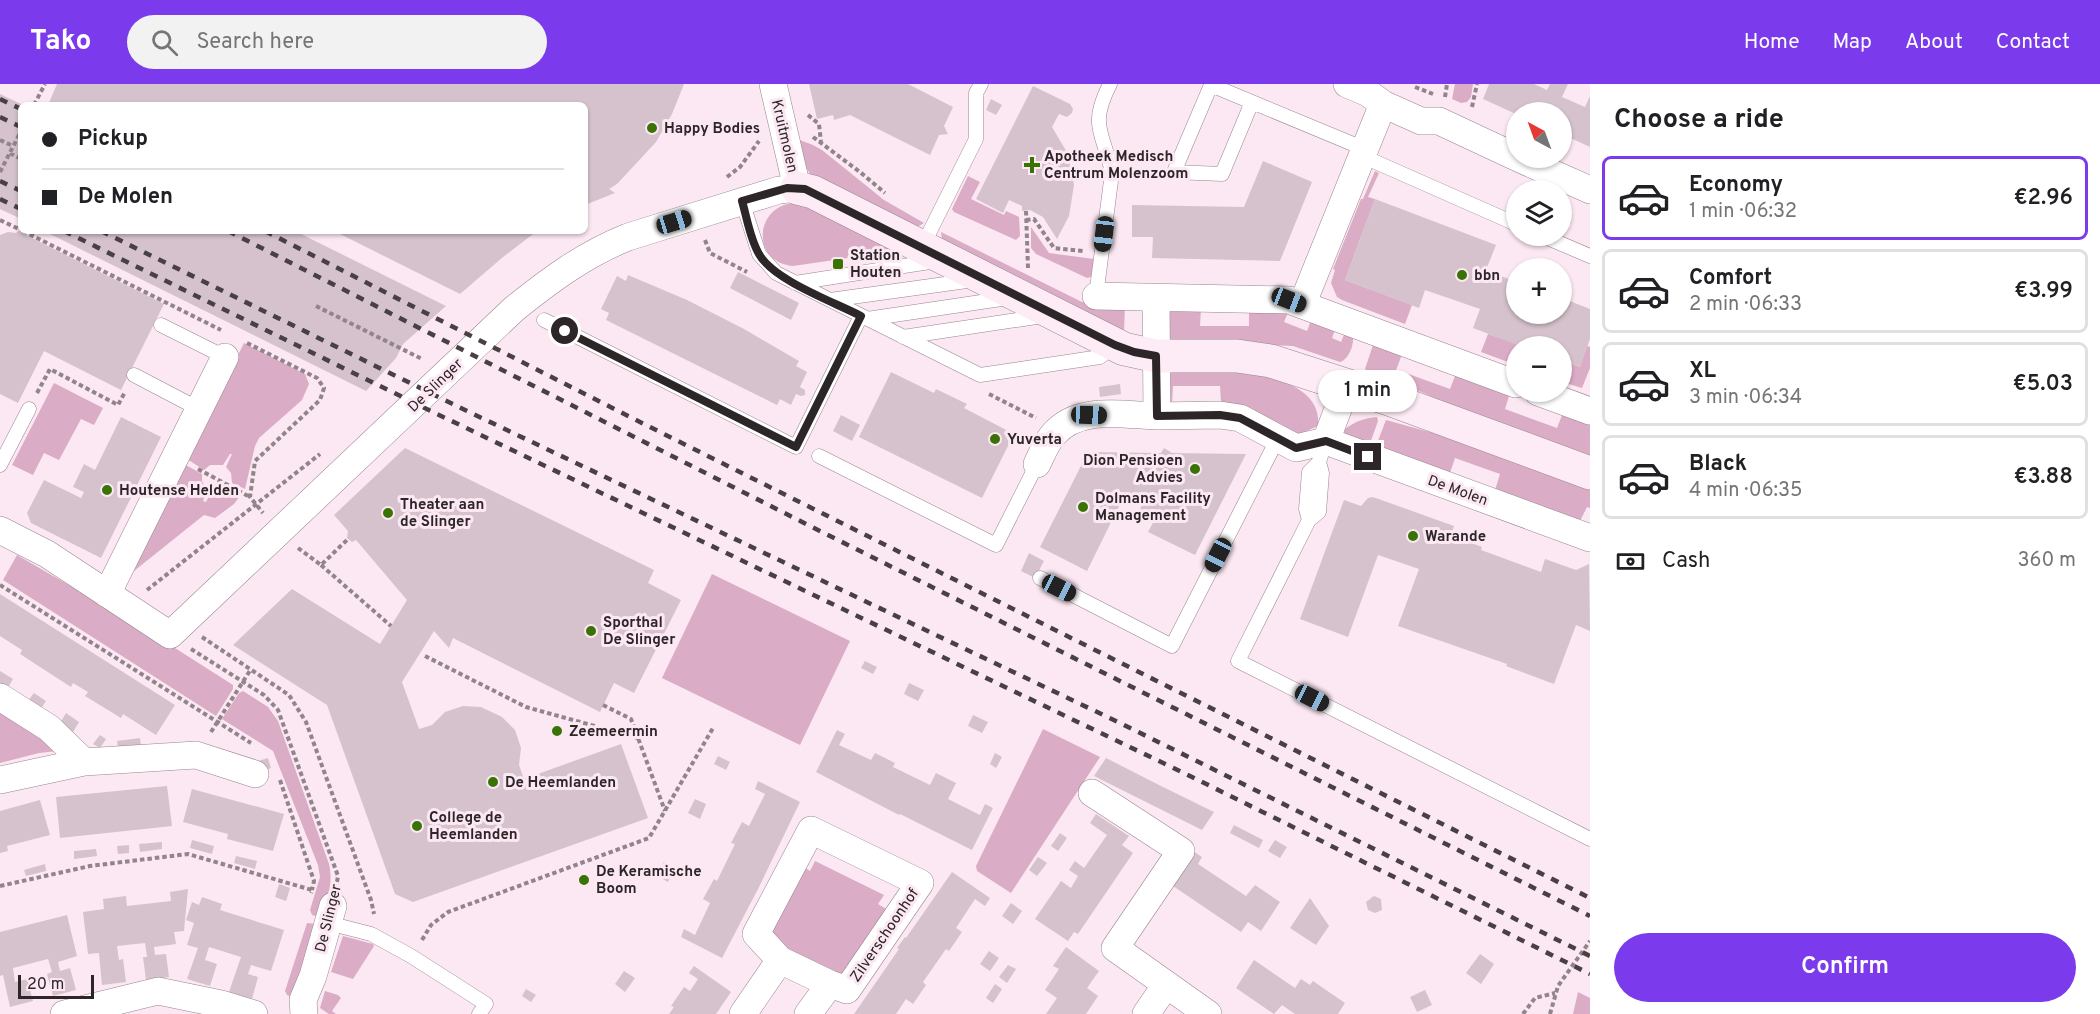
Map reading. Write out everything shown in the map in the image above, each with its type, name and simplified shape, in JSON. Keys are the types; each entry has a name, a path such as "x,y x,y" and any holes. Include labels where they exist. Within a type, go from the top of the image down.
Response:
{"street":[{"name":"Kruitmolen","path":"773,84 797,188"},
{"path":"1347,84 1421,122 1439,121 1506,152"},
{"path":"1302,305 1383,104"},
{"path":"1541,168 1590,190"},
{"path":"742,201 779,190 797,188 813,192 985,279 1024,282 1054,314 1115,345 1134,352 1156,356 1254,358 1284,365 1347,385 1590,473"},
{"name":"De Slinger","path":"178,628 514,309 548,282 607,245 742,201"},
{"path":"1096,296 1289,300 1506,380"},
{"path":"1156,298 1157,416"},
{"path":"116,591 176,456 225,357"},
{"path":"1037,464 1058,429 1073,419 1089,415 1220,415 1240,418 1296,448 1323,452 1347,385"},
{"path":"1572,400 1588,404"},
{"name":"De Molen","path":"1323,452 1590,538"},
{"path":"0,530 116,591 178,628"},
{"path":"0,697 49,728 84,762"},
{"path":"0,780 84,762 196,755 266,773"},
{"path":"1092,793 1181,851 1115,948 1208,1014"},
{"name":"Zilverschoonhof","path":"811,830 920,883 847,990 830,984 780,960 756,934 811,830"},
{"name":"De Slinger","path":"304,1014 303,1000 313,976 324,910"},
{"path":"743,1014 780,960"},
{"name":"Zilverschoonhof","path":"808,1014 830,984"},
{"path":"1146,1014 1166,985"},
{"path":"64,1014 158,992 221,1004 254,1014"}],"lane":[{"path":"795,283 935,253 976,139 976,93 981,84"},
{"path":"1096,296 1112,174 1110,159 1102,143 1099,115 1102,99 1110,84"},
{"path":"1252,102 1221,174 1174,172 1211,85 1252,102 1364,152 1506,219"},
{"path":"742,201 759,254 776,273 980,375 1100,357 1115,345"},
{"path":"1566,246 1590,256"},
{"path":"830,300 985,279"},
{"path":"864,317 1024,282"},
{"path":"903,337 1054,314"},
{"path":"544,320 796,447 864,317"},
{"path":"161,326 225,357"},
{"path":"134,375 199,409"},
{"path":"0,465 28,409"},
{"path":"1040,578 1172,646 1278,438"},
{"path":"1323,452 1319,512 1309,520 1238,661 1590,839"},
{"path":"819,456 996,545 1037,464"},
{"path":"324,910 411,956 486,1004 479,1014"}],"path":[{"path":"36,102 45,84"},
{"path":"1472,107 1477,84"},
{"path":"0,172 18,137"},
{"path":"0,140 13,146"},
{"path":"723,179 740,167 760,140"},
{"path":"10,153 18,157"},
{"path":"0,157 6,160"},
{"path":"1024,282 1026,211"},
{"path":"1026,220 1034,219 1054,248 1102,254"},
{"path":"0,220 18,229"},
{"name":"De Slinger","path":"316,306 424,360 415,368"},
{"path":"28,409 50,369 118,405 134,375"},
{"path":"981,390 1058,429"},
{"path":"116,591 148,589 320,453"},
{"path":"176,456 250,497"},
{"path":"321,565 391,626"},
{"path":"0,585 253,744"},
{"path":"148,589 178,628 198,635 289,694 306,722 371,900 380,939"},
{"path":"116,591 148,589"},
{"name":"De Slinger","path":"178,628 243,682 264,695 278,710 338,876 324,910"},
{"path":"425,656 526,707 638,738"},
{"path":"196,755 251,669"},
{"path":"603,705 631,719 665,811"},
{"path":"411,956 431,925 448,912 650,838 713,728"},
{"path":"266,773 315,881 312,890"},
{"path":"0,886 90,866 188,854 312,890 324,910"},
{"path":"1550,1014 1554,993 1590,941"},
{"path":"1523,1014 1535,998 1554,993"}],"shaded area":[{"path":"1455,84 1473,84 1471,97 1467,102 1461,103 1452,99"},
{"path":"797,139 822,150 884,200 924,223 917,227 813,178 802,162"},
{"path":"1375,171 1379,173 1368,197 1375,199 1345,280 1412,305 1405,324 1342,300 1337,297 1331,283 1335,270 1333,269 1361,199"},
{"path":"968,176 980,182 971,199 1004,215 1006,211 1019,217 1020,236 1016,240 954,212 952,209"},
{"path":"798,203 896,251 793,266 779,262 769,254 764,244 763,233 766,221 773,212 784,205"},
{"path":"1031,227 1049,253 1094,259 1091,277 1087,278 1036,254 1031,248"},
{"path":"941,232 1082,302 1125,304 1124,333 942,240"},
{"path":"1168,308 1201,308 1200,326 1249,326 1249,309 1289,310 1284,322 1307,331 1312,318 1336,327 1332,338 1341,342 1346,330 1353,336 1353,343 1348,355 1340,362 1293,346 1175,341 1169,338"},
{"path":"1488,334 1506,340 1506,361 1481,352"},
{"path":"1374,342 1404,349 1392,381 1365,369"},
{"path":"244,343 305,374 309,384 302,400 259,438 245,489 232,483 231,473 226,467 232,454 223,465 210,465 204,470 187,459"},
{"path":"1587,346 1590,347 1590,368 1582,388 1572,385 1572,364 1580,367"},
{"path":"1169,370 1234,372 1283,382 1302,392 1315,406 1318,426 1295,436 1221,403 1220,386 1173,386 1170,406"},
{"path":"1457,371 1506,388 1507,402 1505,409 1557,428 1564,410 1590,416 1590,459 1500,426 1398,382 1403,372 1450,389"},
{"path":"54,383 103,408 94,425 81,419 59,460 44,453 33,475 12,465"},
{"path":"1377,417 1378,421 1368,449 1344,435 1345,429 1353,424"},
{"path":"1386,420 1462,441 1590,487 1590,508 1587,507 1579,523 1495,490 1500,474 1455,458 1449,476 1374,451"},
{"path":"184,464 202,474 202,481 207,490 203,501 206,502 211,492 220,493 228,488 240,496 234,504 215,518 204,515 134,571 132,570"},
{"path":"17,555 153,634 233,685 233,689 216,716 3,580"},
{"path":"712,574 850,641 800,745 662,678"},
{"path":"243,691 268,707 278,721 329,864 331,878 329,891 319,917 312,915 310,910 320,877 318,865 273,751 222,719 239,693"},
{"path":"0,708 58,751 39,753 0,763"},
{"path":"1043,729 1100,757 1011,893 977,871 976,866"},
{"path":"815,861 884,895 878,904 888,910 844,973 837,977 827,975 777,942 770,934 801,865 810,871"},
{"path":"307,923 317,924 294,998 287,995 285,991"},
{"path":"343,936 374,946 353,979 331,972"},
{"path":"325,991 341,998 332,1011 336,1014 329,1014 320,1008"},
{"path":"1578,992 1590,998 1590,1014 1573,1014"}],"pier":[{"path":"7,84 29,95 26,102 18,102 18,117 0,150 0,98"}],"building":[{"path":"57,84 684,84 672,114 656,142 617,184 609,189 615,193 588,204 588,102 49,102"},
{"path":"809,84 908,84 953,107 944,126 948,134 939,135 930,155 850,115 834,120 833,115 817,119"},
{"path":"1489,84 1534,84 1547,90 1550,84 1568,84 1562,97 1585,107 1590,96 1590,147 1572,139 1572,102 1506,102 1506,109 1483,99"},
{"name":"Apotheek Medisch Centrum Molenzoom","path":"1033,86 1070,104 1073,109 1067,117 1059,114 1052,127 1068,154 1074,185 1069,216 1057,239 1043,217 1030,210 1022,211 1022,206 1009,200 1003,213 976,199"},
{"path":"0,94 18,103 18,218 0,209"},
{"path":"991,99 1002,105 996,115 986,110"},
{"path":"1263,161 1312,182 1280,261 1152,258 1153,237 1132,237 1132,205 1244,207"},
{"path":"1375,199 1496,245 1486,270 1506,278 1506,324 1572,324 1572,302 1590,309 1590,339 1580,367 1572,364 1572,336 1506,336 1506,341 1473,328 1480,309 1425,290 1419,308 1345,280"},
{"path":"18,231 18,234 24,234 164,304 121,390 44,351 18,403 0,394 0,235 8,232"},
{"path":"50,234 301,234 446,306 403,344 396,358 366,391"},
{"path":"340,234 533,234 460,294"},
{"path":"738,272 799,303 791,320 730,288"},
{"path":"628,275 687,300 799,361 796,366 807,372 800,387 805,390 805,395 796,394 791,405 780,399 777,405 606,320 609,313 601,309 617,276 626,281"},
{"path":"891,372 934,393 936,389 967,404 964,408 1014,434 982,498 859,437"},
{"path":"1120,384 1121,394 1100,397 1099,387"},
{"path":"841,415 860,425 852,441 833,431"},
{"name":"Houtense Helden","path":"121,417 161,437 101,558 31,523 27,513 44,480 81,498 84,492 73,487 84,464 95,470"},
{"path":"405,448 654,570 648,583 681,600 634,693 614,683 600,712 453,638 449,648 434,631 402,682 419,729 432,725 445,712 463,706 481,707 502,717 515,730 521,748 519,765 524,779 621,744 648,818 413,902 395,894 327,705 233,645 292,589 380,644 407,600 356,540 352,542 347,538 348,531 334,515"},
{"path":"1164,448 1172,453 1246,454 1195,555 1148,532 1158,513 1150,509 1149,513 1140,509 1142,505 1124,496 1087,571 1040,547 1088,452 1161,453"},
{"path":"1373,497 1454,526 1451,535 1482,547 1481,550 1541,572 1545,559 1576,570 1589,564 1590,631 1576,625 1554,684 1506,666 1507,664 1398,626 1419,569 1378,555 1348,637 1300,619 1344,500 1361,506 1368,498"},
{"path":"1029,553 1044,561 1035,578 1021,571"},
{"path":"0,594 175,705 156,735 123,714 121,718 85,696 88,692 73,683 71,687 20,654 22,650 0,636"},
{"path":"865,661 877,667 873,674 861,668"},
{"path":"0,671 13,679 7,689 0,685"},
{"path":"909,683 924,690 918,701 904,694"},
{"path":"34,693 46,701 40,710 27,702"},
{"path":"66,713 79,722 73,732 60,723"},
{"path":"973,715 988,722 982,733 968,726"},
{"path":"837,730 845,734 839,745 871,760 875,753 895,763 893,767 930,785 936,773 956,783 948,799 980,815 985,804 993,808 972,850 816,772"},
{"path":"100,735 106,739 100,748 93,744"},
{"path":"140,738 141,746 118,748 117,741"},
{"path":"995,753 1002,757 996,768 990,764"},
{"path":"718,756 730,762 726,770 714,764"},
{"path":"268,758 271,768 259,773 255,762"},
{"path":"1106,758 1214,812 1202,830 1094,776"},
{"path":"758,781 800,802 722,958 681,937 684,929 695,935 710,903 703,899 714,879 717,881 735,844 731,843 742,822 749,826 765,794 755,789"},
{"path":"167,786 172,826 60,838 56,797"},
{"path":"192,789 284,814 273,851 227,839 228,834 183,822"},
{"path":"695,799 706,804 700,819 688,813"},
{"path":"40,800 50,835 7,846 8,851 0,853 0,811"},
{"path":"1096,814 1129,836 1122,845 1133,853 1078,934 1074,932 1068,941 1035,919 1061,881 1071,888 1078,876 1069,870 1075,861 1084,868 1107,835 1090,823"},
{"path":"1234,825 1263,840 1259,848 1230,833"},
{"path":"1060,833 1067,838 1058,851 1051,846"},
{"path":"192,840 214,846 212,854 190,848"},
{"path":"1275,840 1287,847 1280,858 1268,851"},
{"path":"162,842 162,849 140,852 139,844"},
{"path":"129,845 129,853 118,854 117,846"},
{"path":"96,849 97,856 74,859 74,851"},
{"path":"1193,851 1202,857 1198,864 1246,896 1255,885 1280,902 1261,931 1248,922 1241,932 1170,884"},
{"path":"236,856 257,861 255,869 234,863"},
{"path":"1038,857 1047,863 1037,876 1029,870"},
{"path":"664,862 675,867 668,882 657,876"},
{"path":"45,864 46,871 26,876 24,870"},
{"path":"952,872 990,898 985,906 975,899 956,928 962,932 949,951 946,949 923,982 926,985 913,1004 906,999 896,1014 854,1014 899,949 897,948"},
{"path":"279,884 290,888 286,901 275,897"},
{"path":"188,889 184,931 174,932 176,944 154,947 155,955 166,954 169,977 146,980 143,957 147,957 145,943 117,946 119,960 123,959 126,982 102,985 99,953 88,954 83,912 104,909 103,899 126,896 127,906 171,901 170,892"},
{"path":"1374,896 1381,899 1382,910 1375,913 1368,910 1366,902"},
{"path":"202,897 222,904 220,910 284,930 271,971 251,965 248,974 258,977 252,999 229,992 241,957 209,947 205,960 217,964 210,986 187,979 198,948 187,945 194,923 186,920 192,902 199,905"},
{"path":"1310,898 1329,926 1316,945 1290,928"},
{"path":"1011,903 1022,911 1013,924 1002,916"},
{"path":"67,915 77,956 58,962 60,971 70,968 76,990 53,996 47,974 52,972 48,959 13,968 15,982 27,979 33,1001 10,1007 3,975 0,976 0,932"},
{"path":"1066,947 1099,971 1087,988 1098,996 1086,1014 1046,1014 1057,998 1045,990 1059,969 1053,966"},
{"path":"989,951 999,958 990,971 980,964"},
{"path":"1480,954 1494,964 1481,984 1466,973"},
{"path":"1254,960 1295,988 1301,979 1310,985 1313,981 1345,1003 1338,1014 1295,1014 1282,1005 1274,1014 1236,988"},
{"path":"1008,965 1016,969 1007,983 999,977"},
{"path":"694,966 731,992 716,1014 669,1014 674,1007 671,1006 684,987 690,991 698,979 689,973"},
{"path":"624,971 635,978 625,992 615,984"},
{"path":"995,984 1002,989 993,1003 986,998"},
{"path":"526,989 536,995 531,1002 522,996"},
{"path":"1425,990 1432,1005 1417,1012 1410,997"}],"railway":[{"path":"0,99 18,108"},
{"path":"0,117 18,126"},
{"path":"0,181 18,190"},
{"path":"0,199 18,208"},
{"path":"70,234 435,413 1186,774 1590,974"},
{"path":"107,234 465,410 1118,722 1590,956"},
{"path":"234,234 816,529 1590,916"},
{"path":"271,234 632,418 1590,898"}],"place":[{"name":"Happy Bodies","path":"652,128"},
{"name":"Apotheek Medisch Centrum Molenzoom","path":"1032,165"},
{"name":"Station Houten","path":"838,264"},
{"name":"bbn","path":"1462,275"},
{"name":"Yuverta","path":"995,439"},
{"name":"Dion Pensioen Advies","path":"1195,469"},
{"name":"Houtense Helden","path":"107,490"},
{"name":"Dolmans Facility Management","path":"1083,507"},
{"name":"Theater aan de Slinger","path":"388,513"},
{"name":"Warande","path":"1413,536"},
{"name":"Sporthal De Slinger","path":"591,631"},
{"name":"Zeemeermin","path":"557,731"},
{"name":"De Heemlanden","path":"493,782"},
{"name":"College de Heemlanden","path":"417,826"},
{"name":"De Keramische Boom","path":"584,880"}],"route":[{"path":"565,331 796,447 861,316 776,273 769,267 756,248 742,201 787,188 805,189 1115,345 1134,352 1156,356 1157,416 1220,415 1240,418 1296,448 1326,441 1368,457"}]}
